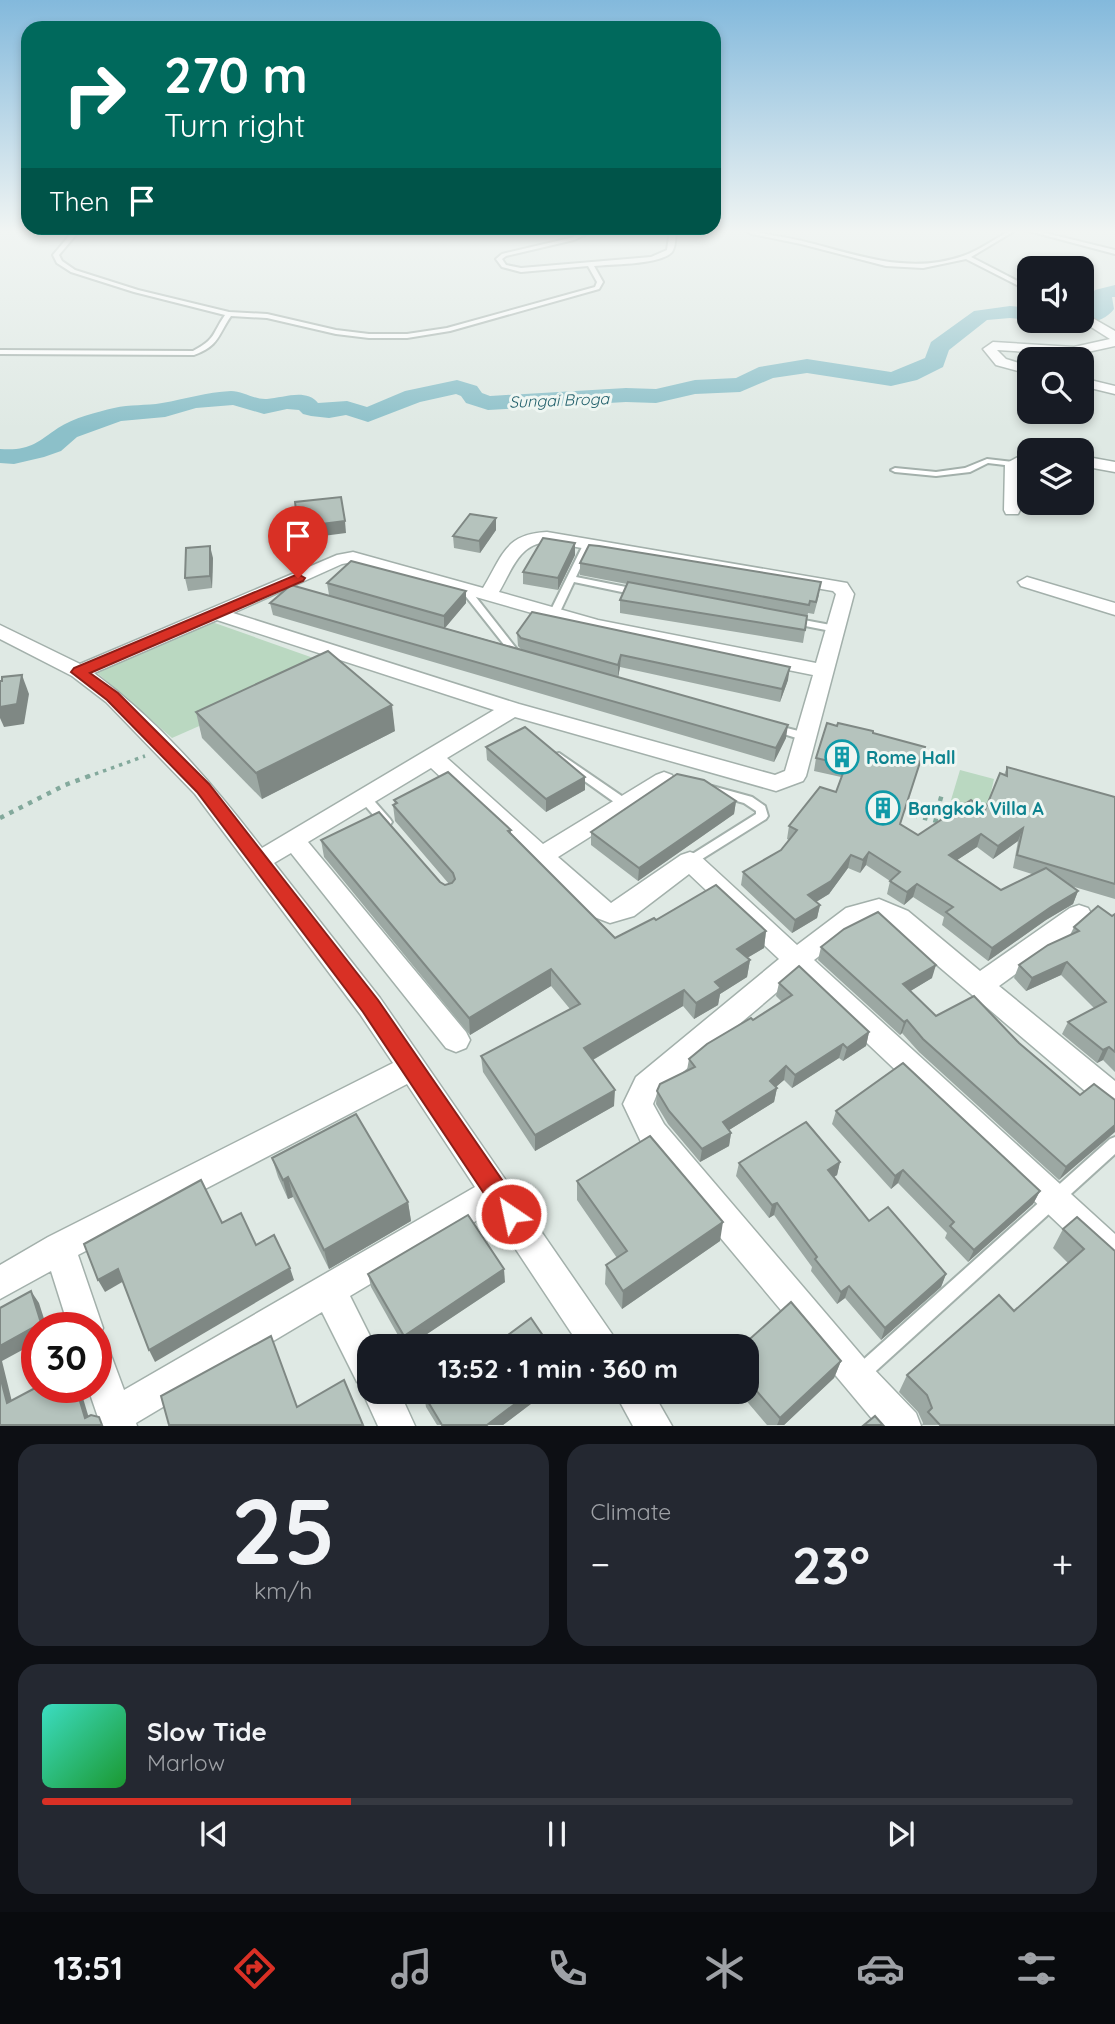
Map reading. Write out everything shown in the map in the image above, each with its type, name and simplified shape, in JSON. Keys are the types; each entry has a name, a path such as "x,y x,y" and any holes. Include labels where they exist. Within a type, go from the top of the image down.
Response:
{"street":[{"path":"1094,320 1115,320"},
{"path":"1094,323 1115,340 1102,348 1094,349"},
{"path":"1017,347 993,346 990,349 993,357 1002,363 1017,367"},
{"path":"1094,385 1115,390"},
{"path":"1012,510 1013,464 1017,462"},
{"path":"1094,463 1115,467"},
{"path":"216,614 512,709 776,783 795,776 845,594 840,587 547,537 530,538 517,546 488,596"},
{"path":"79,672 216,614 285,589 337,560 353,557 594,625 824,670"},
{"path":"1027,582 1115,609"},
{"path":"0,631 79,672 113,696 203,788 370,1006 592,1334"},
{"path":"259,861 512,709"},
{"path":"433,757 598,908 610,913 625,909 690,860 795,961 1115,1256"},
{"path":"542,856 625,804 671,780"},
{"path":"294,841 456,1040"},
{"path":"903,1426 653,1134 638,1104 646,1086 795,961 855,915 879,909 899,918 1115,1099"},
{"path":"979,986 1079,915"},
{"path":"0,1283 59,1248 412,1067"},
{"path":"111,1403 117,1420 329,1290 496,1192"},
{"path":"59,1248 81,1312"},
{"path":"329,1290 357,1346"},
{"path":"386,1404 397,1426"},
{"path":"640,1404 654,1426"}],"lane":[{"path":"158,297 229,314 267,316 336,332 369,336 407,336 434,332 568,297"},
{"path":"0,352 194,353 212,345 222,334 223,322 229,314"},
{"path":"895,470 936,474 967,470 988,461 1013,464"},
{"path":"554,614 588,543"},
{"path":"570,579 650,594"},
{"path":"464,589 516,654"},
{"path":"783,619 836,629"},
{"path":"502,651 529,658"},
{"path":"766,726 806,737"},
{"path":"556,755 625,804"},
{"path":"690,860 762,816 761,809 748,800 700,787"},
{"path":"365,798 398,836"},
{"path":"858,1376 1115,1144"}],"path":[{"path":"0,818 65,785 167,749"},
{"path":"940,801 942,794"},
{"path":"913,815 942,822"}],"green space":[{"path":"212,622 336,666 172,738 95,671"},
{"path":"960,770 994,779 987,810 951,800"}],"building":[{"path":"341,497 345,521 298,527 295,502"},
{"path":"470,514 496,518 479,541 453,536"},
{"path":"543,538 575,543 558,578 523,572"},
{"path":"589,545 821,582 816,602 810,601 809,605 580,563"},
{"path":"210,546 210,576 185,578 186,548"},
{"path":"351,561 466,591 444,616 327,583"},
{"path":"628,582 807,616 805,630 620,600"},
{"path":"291,585 788,725 776,748 270,603"},
{"path":"532,612 790,667 782,689 621,655 618,665 521,638 517,633"},
{"path":"328,651 392,705 256,773 196,712"},
{"path":"22,675 17,704 0,707 2,677"},
{"path":"827,723 873,731 925,747 900,824 918,835 971,800 985,810 1000,773 1007,776 1007,767 1115,797 1115,884 1017,855 1023,828 998,846 981,834 949,855 1001,890 1046,868 1078,891 992,948 946,912 953,907 917,884 907,892 890,881 900,872 869,852 863,860 851,855 831,881 808,895 820,905 795,920 743,872 781,850 797,830 789,826 820,787 836,792 846,765 816,758"},
{"path":"525,727 585,777 546,799 486,747"},
{"path":"448,772 511,830 508,831 615,938 654,918 656,920 716,885 766,931 737,949 750,960 715,982 721,988 696,1003 684,990 584,1048 615,1090 535,1135 481,1056 580,1004 551,969 469,1018 321,840 379,812 440,882 445,885 452,883 455,879 453,873 393,805 397,803 394,800"},
{"path":"677,774 704,780 736,801 639,868 591,832"},
{"path":"1098,906 1112,916 1115,914 1115,1052 1109,1047 1103,1050 1068,1022 1106,1002 1067,962 1032,978 1019,965 1048,945 1079,931 1074,927"},
{"path":"878,912 936,965 903,984 936,1016 974,996 1019,1043 1080,1095 1094,1084 1115,1100 1115,1125 1066,1167 923,1039 907,1020 904,1022 821,947 844,929"},
{"path":"799,966 869,1032 847,1048 843,1044 795,1075 786,1066 770,1081 777,1088 723,1122 731,1133 702,1149 669,1111 657,1091 660,1084 695,1067 689,1059 707,1044 751,1018 753,1020 792,995 779,983"},
{"path":"903,1063 1040,1191 974,1250 950,1226 954,1222 903,1170 895,1176 836,1111"},
{"path":"356,1114 408,1202 324,1250 288,1177 283,1180 272,1158"},
{"path":"806,1122 840,1162 828,1170 869,1221 888,1207 946,1274 885,1328 849,1286 841,1292 777,1203 772,1205 739,1163"},
{"path":"650,1136 723,1222 623,1291 606,1265 627,1251 577,1181"},
{"path":"201,1180 222,1223 241,1213 256,1245 274,1235 290,1268 149,1350 118,1269 98,1280 84,1244"},
{"path":"468,1215 504,1269 407,1334 403,1334 368,1274"},
{"path":"1077,1217 1115,1251 1115,1425 940,1425 928,1412 932,1408 927,1395 907,1375 999,1295 1014,1311 1084,1249 1063,1229"},
{"path":"31,1291 38,1312 21,1312 21,1334 0,1346 0,1308"},
{"path":"791,1302 841,1361 780,1418 759,1394 759,1334 755,1334"},
{"path":"531,1318 542,1334 509,1334"},
{"path":"271,1336 297,1407 344,1380 363,1425 169,1425 161,1396"},
{"path":"0,1376 7,1403 21,1396 21,1403 80,1403 85,1418 91,1415 99,1417 102,1425 0,1425"},
{"path":"429,1404 515,1404 487,1425 442,1425"},
{"path":"875,1416 883,1425 864,1425"}],"waterway":[{"name":"Sungai Broga","path":"1094,316 1104,309 1102,297"},
{"name":"Sungai Broga","path":"0,456 14,457 52,446 68,432 118,414 165,410 194,401 234,398 264,407 287,402 306,403 311,409 329,411 347,408 368,415 413,396 457,387 488,403 626,395 656,396 695,387 740,385 767,372 807,366 891,379 909,375 935,362 939,347 981,315 1017,313"}],"place":[{"name":"Rome Hall","path":"842,757"},
{"name":"Bangkok Villa A","path":"883,808"}],"route":[{"path":"298,578 79,672 113,696 203,788 370,1006 511,1214"}]}
